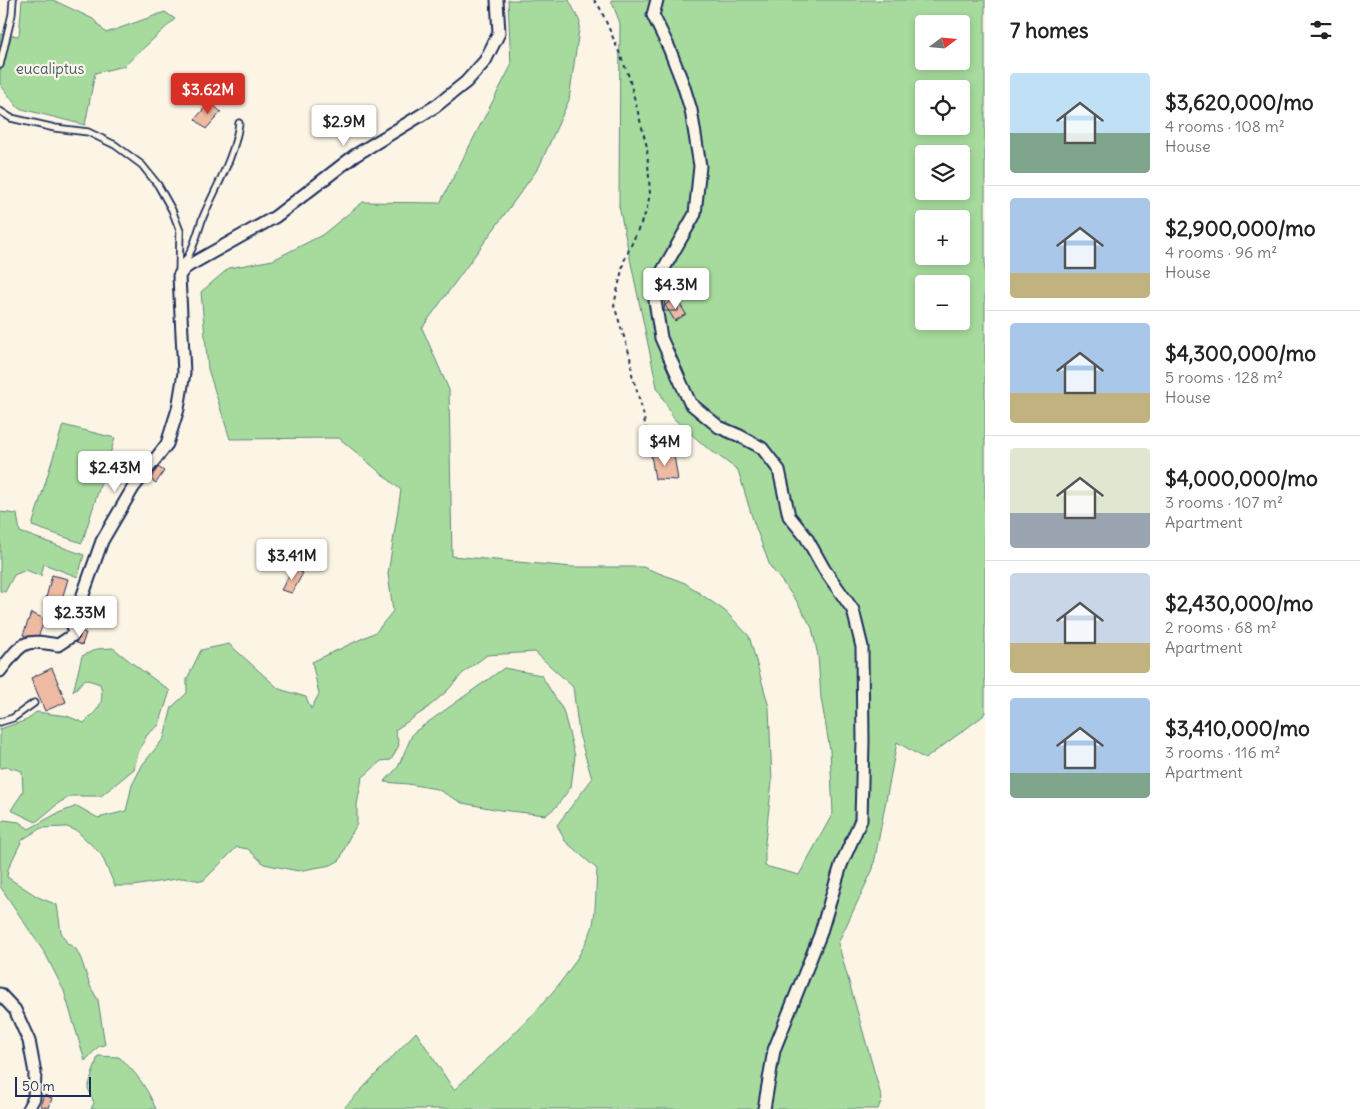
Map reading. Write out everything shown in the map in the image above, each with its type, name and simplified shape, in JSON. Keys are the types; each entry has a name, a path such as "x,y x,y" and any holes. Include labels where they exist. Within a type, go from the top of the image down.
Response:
{"street":[{"path":"0,670 18,648 26,642 40,641 58,645 73,635 74,620 102,541 133,488 167,444 178,409 184,373 179,272 274,217 354,156 436,106 466,82 485,61 499,32 497,0"},
{"path":"657,0 653,15 669,48 686,93 691,110 700,166 695,214 662,270 654,301 662,338 690,403 719,427 762,448 779,470 789,516 806,537 824,570 853,610 862,647 863,742 861,820 841,865 820,935 774,1050 764,1109"},
{"path":"0,994 15,1010 29,1041 36,1073 34,1098 28,1109"}],"lane":[{"path":"0,66 12,14 13,0"},
{"path":"0,110 11,118 55,128 88,132 115,145 142,165 158,185 172,210 180,232 179,272"},
{"path":"179,272 191,250 219,185 237,136 239,123"},
{"path":"0,722 13,718 34,703"}],"path":[{"path":"594,0 612,33 628,74 647,147 650,194 646,212 624,261 614,305 630,356 632,374 643,412 648,439 652,442"}],"green space":[{"name":"eucaliptus","path":"22,0 53,0 93,19 106,33 165,12 175,19 124,66 95,73 85,125 18,108 0,84 0,34 19,36"},
{"path":"508,0 569,0 580,22 569,100 539,167 422,328 449,390 452,556 572,567 643,567 685,583 725,611 749,636 769,707 772,782 765,842 765,866 799,875 833,813 830,750 821,698 818,656 812,628 796,600 770,566 753,520 738,470 706,447 674,419 657,387 619,206 620,23 611,0 985,0 985,712 983,716 925,759 897,742 873,869 838,943 882,1099 878,1109 343,1109 416,1032 454,1090 511,1036 549,996 566,975 591,931 595,910 597,869 565,841 557,825 592,779 579,734 573,687 535,652 487,655 463,673 447,691 425,710 395,730 399,745 391,760 381,761 362,778 357,805 357,824 340,860 331,865 298,871 264,864 248,849 237,847 203,881 182,878 133,886 115,886 101,854 77,831 67,827 41,828 22,840 8,869 7,877 38,897 57,905 61,932 67,943 76,949 90,986 98,1000 105,1045 99,1046 85,1061 64,991 46,955 0,886 0,823 4,820 19,822 29,829 56,814 77,806 98,818 126,811 132,785 143,764 164,738 172,707 187,693 187,679 201,650 229,644 279,689 306,697 311,709 319,694 312,662 376,632 393,611 388,574 401,490 339,438 230,439 208,369 201,292 229,268 273,260 322,235 363,202 440,203 511,66"},
{"path":"63,425 115,438 82,543 32,526"},
{"path":"0,512 17,514 20,532 84,555 78,577 44,564 41,576 26,570 14,575 5,592 0,591"},
{"path":"113,648 170,691 159,725 147,735 138,753 134,769 101,796 72,796 60,802 36,822 11,810 23,792 22,771 8,767 0,768 0,729 27,720 36,712 67,716 84,723 99,706 102,691 100,684 85,679 73,692 82,656 97,649"},
{"path":"504,668 541,675 563,710 575,756 571,787 556,807 546,815 500,810 462,803 437,789 384,782 398,767 413,733"},
{"path":"98,1056 119,1057 131,1068 149,1094 156,1109 91,1109 94,1103 88,1088"}],"building":[{"path":"210,102 221,112 206,129 195,119"},
{"path":"695,270 706,276 700,289 688,283"},
{"path":"665,297 678,297 678,311 664,311"},
{"path":"676,298 686,314 675,321 665,305"},
{"path":"651,455 674,455 678,480 655,479"},
{"path":"158,467 164,471 156,483 150,479"},
{"path":"293,568 303,573 292,593 281,590"},
{"path":"52,575 68,579 61,602 46,598"},
{"path":"31,613 45,619 37,640 23,635"},
{"path":"78,630 86,633 82,645 74,642"},
{"path":"52,668 66,702 45,711 31,678"},
{"path":"44,1095 52,1098 49,1108 40,1106"}]}
